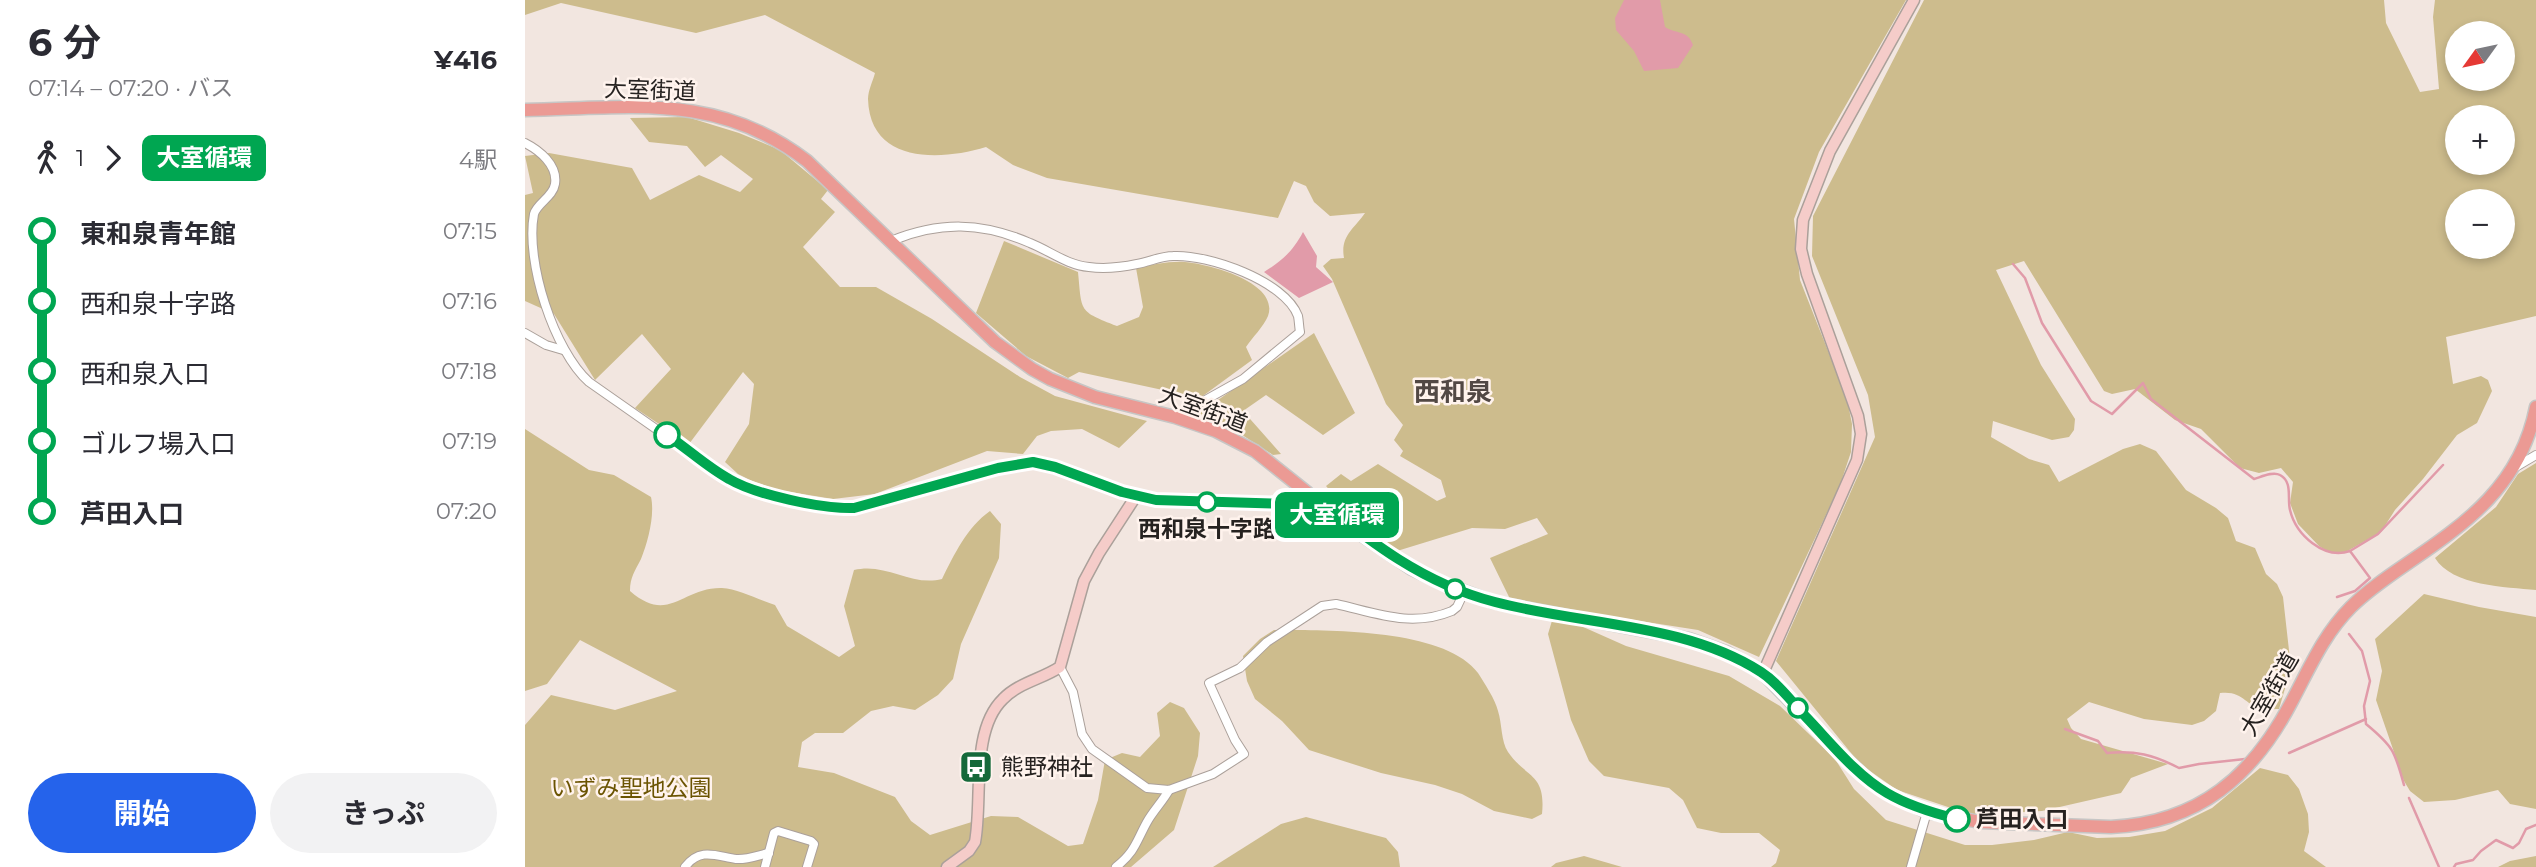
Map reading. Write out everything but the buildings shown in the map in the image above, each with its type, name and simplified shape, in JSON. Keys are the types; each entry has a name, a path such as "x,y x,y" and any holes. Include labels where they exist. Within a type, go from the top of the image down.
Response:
{"main road":[{"name":"大室街道","path":"525,110 672,109 709,113 757,130 788,147 834,184 995,342 1049,379 1095,397 1175,417 1216,431 1255,451 1388,554 1412,569 1464,592 1528,610 1710,645 1763,673 1846,760 1887,793 1927,811 1980,822 2133,826 2161,820 2212,796 2254,761 2276,730 2324,638 2337,622 2371,589 2430,548 2484,506 2499,490 2522,452 2536,407"}],"street":[{"path":"1763,673 1857,460 1861,434 1855,402 1807,274 1801,249 1803,220 1830,151 1914,0"},
{"path":"525,143 538,149 553,173 555,184 547,198 534,211 529,233 542,303 563,350 577,371 589,382 726,478 759,492 836,509 854,508 998,468 1033,462 1156,500 1282,505 1304,502 1313,496"},
{"path":"891,241 913,232 957,225 989,230 1030,242 1070,263 1090,267 1136,264 1169,256 1197,257 1217,261 1241,271 1280,294 1298,316 1300,332 1243,379 1175,417"},
{"path":"525,333 546,345 563,350"},
{"path":"2512,469 2536,455"},
{"path":"947,867 969,851 975,842 982,739 988,722 1003,699 1025,684 1060,667 1084,581 1098,553 1136,496"},
{"path":"1060,667 1073,692 1082,734 1092,749 1147,788 1169,790 1213,774 1244,754 1209,683 1240,668 1267,642 1328,604 1404,620 1452,611 1464,592"},
{"path":"1116,867 1129,857 1148,819 1161,806 1169,790"},
{"path":"1911,867 1927,811"},
{"path":"765,867 774,833 778,831 814,844 807,867"},
{"path":"685,867 695,858 707,854 715,853 736,859 769,853"}],"green space":[{"path":"525,0 1906,0 1819,152 1794,219 1800,280 1847,399 1852,424 1851,452 1840,485 1759,657 1698,630 1511,601 1490,558 1548,534 1537,518 1505,529 1472,528 1397,551 1367,531 1326,486 1341,474 1351,481 1378,464 1437,501 1446,497 1441,480 1400,456 1403,451 1394,440 1403,425 1386,404 1332,279 1323,266 1331,259 1344,258 1346,238 1365,213 1330,216 1314,202 1306,186 1294,181 1278,218 1047,178 1013,165 986,147 948,155 911,153 894,146 881,136 872,120 868,96 875,73 765,15 696,33 561,3 525,15"},
{"path":"1924,0 2384,0 2386,23 2420,92 2439,89 2433,17 2435,0 2536,0 2536,316 2446,337 2453,384 2481,376 2488,380 2492,391 2477,423 2457,435 2395,510 2381,532 2344,553 2330,553 2319,546 2298,524 2290,503 2293,482 2281,468 2259,473 2240,468 2201,429 2175,420 2135,389 2112,394 2104,391 2024,261 1996,270 2041,365 2075,419 2074,430 2069,437 2052,440 1993,421 1991,437 2029,459 2049,465 2059,482 2123,449 2140,444 2156,451 2186,490 2228,518 2236,541 2255,548 2266,574 2277,584 2283,597 2291,668 2279,709 2262,709 2234,694 2220,693 2216,711 2204,721 2192,725 2144,719 2089,702 2067,719 2081,739 2168,764 2131,778 2121,793 2042,811 1972,815 1897,790 1860,764 1776,661 1875,437 1868,395 1812,256 1813,216"},
{"path":"687,117 739,133 780,150 828,190 821,199 835,212 803,247 840,287 876,287 1055,396 1147,421 1119,448 1082,429 1051,431 1037,436 1023,454 987,451 875,494 833,499 778,490 738,474 725,462 749,424 754,384 743,372 689,444 635,408 671,369 642,334 595,380 554,314 525,301 525,195 533,193 525,156 549,153 632,168 650,200 699,175 740,192 753,179 721,155 705,167 687,146 649,142 630,118"},
{"path":"1004,241 1078,272 1084,308 1095,317 1117,326 1139,317 1143,307 1136,268 1185,262 1240,277 1253,284 1269,304 1266,320 1246,347 1252,360 1200,398 1079,372 1068,378 1026,356 976,313"},
{"path":"1314,333 1355,413 1323,435 1266,395 1243,411 1281,454 1273,455 1236,431 1198,414"},
{"name":"いずみ聖地公園","path":"525,429 589,470 614,475 651,497 652,512 648,537 632,578 630,591 655,605 676,602 708,589 722,588 742,592 775,605 787,626 839,657 855,646 844,606 854,570 877,569 920,580 942,579 968,533 990,511 1001,524 999,558 961,644 953,679 938,695 915,710 893,706 871,711 843,733 815,733 802,742 798,767 834,773 895,797 911,821 930,835 991,816 1018,817 1068,846 1083,844 1098,800 1105,760 1122,753 1140,757 1160,736 1157,713 1170,702 1184,708 1200,733 1198,756 1174,830 1131,867 525,867 525,725 551,695 615,710 677,691 580,640 547,684 525,691"},
{"path":"2536,463 2536,590 2467,580 2443,567 2435,558 2496,507 2518,474"},
{"path":"2424,594 2536,617 2536,809 2510,804 2498,790 2455,800 2424,802 2410,791 2404,781 2376,700 2382,671 2375,639"},
{"path":"1554,614 1626,646 1729,676 1780,706 1835,759 1854,789 1886,820 1965,845 2034,840 2068,832 2097,838 2129,837 2165,831 2212,808 2260,768 2288,775 2299,789 2308,814 2309,832 2304,851 2326,867 1771,867 1776,863 1780,850 1759,833 1721,833 1697,828 1683,800 1669,788 1604,776 1589,761 1571,720 1548,634"},
{"path":"1274,630 1323,630 1383,635 1439,647 1462,658 1478,673 1492,697 1508,752 1538,783 1542,814 1532,819 1494,811 1462,794 1435,785 1381,773 1309,750 1282,721 1255,699 1247,681 1243,656 1260,639"},
{"path":"1306,817 1386,838 1398,852 1400,867 1213,867 1281,824"},
{"path":"1584,856 1622,867 1551,867 1556,863"},
{"path":"2536,856 2536,867 2498,867 2510,861"}],"shaded area":[{"path":"1624,0 1660,0 1665,27 1685,35 1693,45 1678,68 1644,71 1634,51 1616,30 1615,18"},
{"path":"1303,232 1317,256 1316,267 1333,282 1299,298 1264,272 1287,255"}],"waterway":[{"path":"2013,264 2025,278 2042,323 2091,401 2112,414 2143,383 2151,399 2254,479 2274,474 2284,478 2288,486 2290,510 2298,528 2321,549 2340,553 2350,551 2370,578 2355,591 2337,597"},
{"path":"2350,551 2378,534 2443,465"},
{"path":"2349,634 2362,651 2370,681 2364,706 2366,724 2392,751 2404,785"},
{"path":"2289,753 2366,719"},
{"path":"2065,729 2098,741 2107,753 2144,754 2179,768 2245,759"},
{"path":"2409,798 2439,867"},
{"path":"2454,867 2456,864 2473,860 2496,840 2513,848 2519,843 2526,829 2536,825"}],"bus line":[{"name":"大室循環","path":"667,435 726,478 742,486 836,509 854,508 998,468 1033,462 1055,467 1122,492 1156,500 1259,505 1293,504 1304,502 1313,496 1388,554 1412,569 1464,592 1493,602 1540,612 1689,639 1726,652 1763,673 1778,686 1846,760 1874,784 1907,803 1957,819"}],"place":[{"name":"西和泉十字路","path":"1207,502"},
{"name":"熊野神社","path":"976,767"},
{"name":"芦田入口","path":"1957,819"}],"district":[{"name":"西和泉","path":"1453,392"}]}
